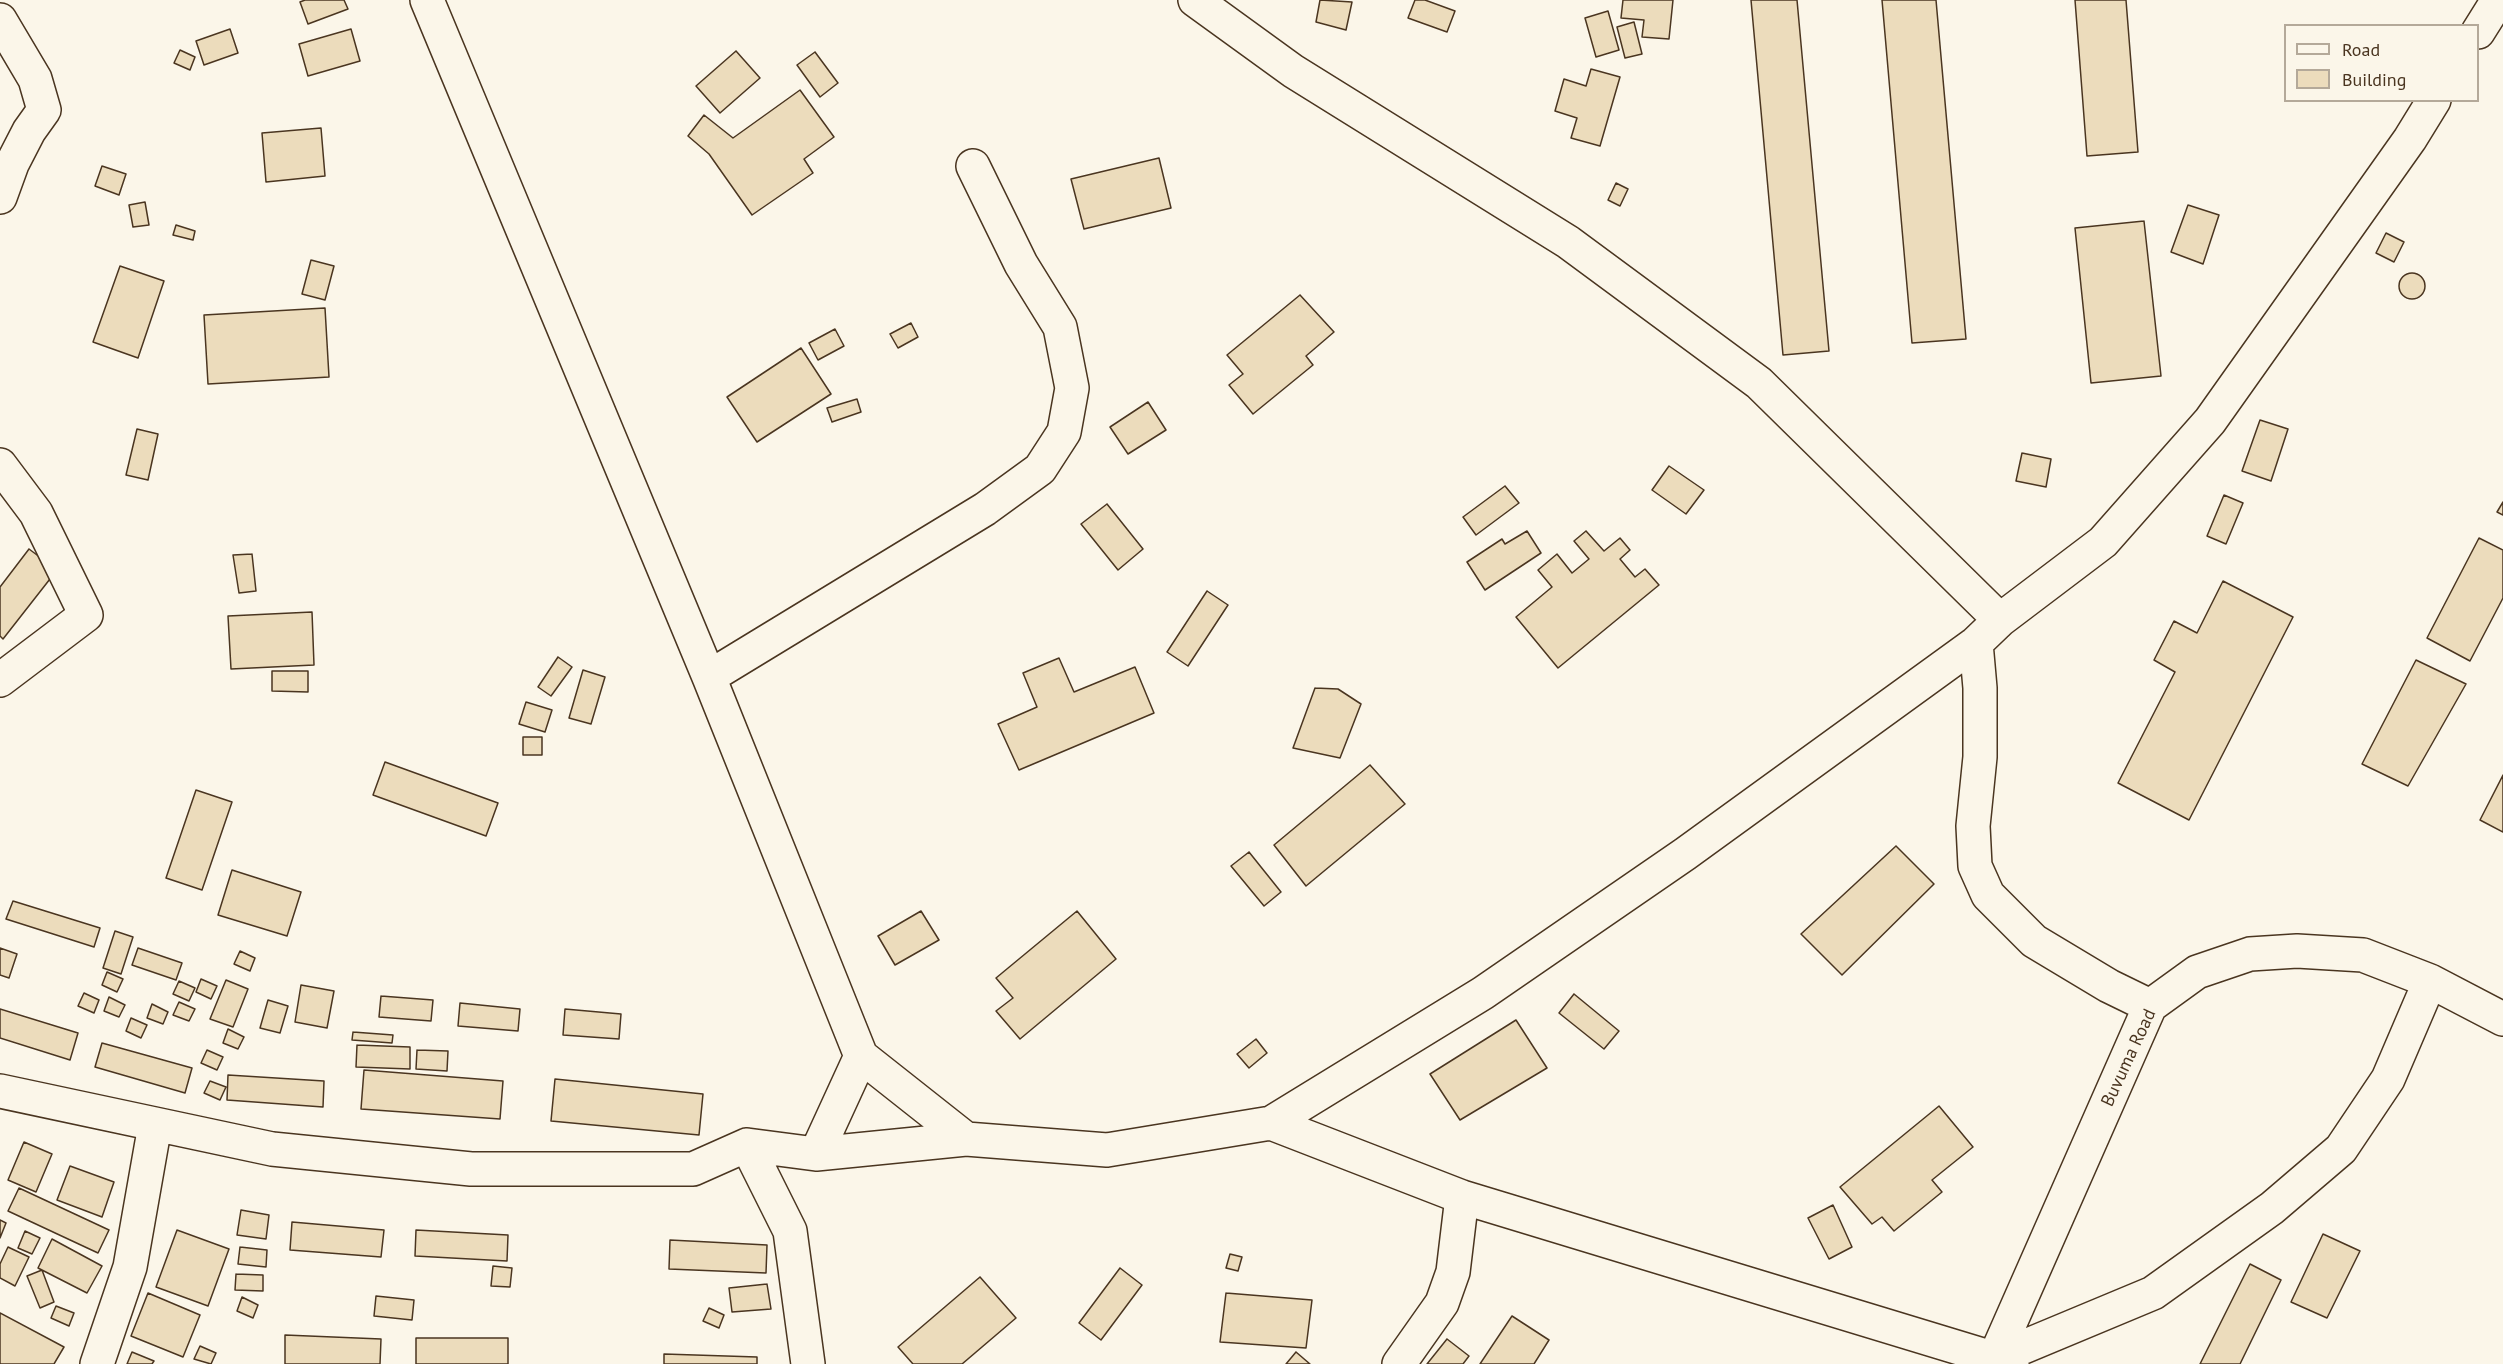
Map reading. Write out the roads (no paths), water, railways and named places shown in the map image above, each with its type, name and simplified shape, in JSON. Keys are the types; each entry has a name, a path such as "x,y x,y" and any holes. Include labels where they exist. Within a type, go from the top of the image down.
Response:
{"street":[{"path":"426,0 709,677 861,1056 966,1139"},
{"path":"1195,0 1293,71 1569,242 1759,383 2000,620"},
{"path":"2479,30 2498,0"},
{"path":"0,20 35,79 44,110 29,131 12,164 0,197"},
{"path":"0,1091 272,1149 471,1169 693,1169 747,1145 816,1154 966,1139 1107,1150 1271,1122 1484,993 1685,854 1976,642 2000,620 2103,542 2210,421 2410,139 2433,102"},
{"path":"709,677 986,509 1040,469 1064,432 1072,388 1060,327 1021,264 973,166"},
{"path":"0,465 36,513 86,615 0,680"},
{"path":"1976,642 1980,688 1980,757 1973,826 1975,866 1988,895 2034,940 2109,986 2150,1006"},
{"name":"Buvuma Road","path":"1996,1362 2150,1006 2197,972 2250,954 2297,951 2363,955 2430,981 2503,1019"},
{"path":"1271,1122 1462,1197 1996,1362 2153,1293 2272,1208 2341,1149 2388,1079 2430,981"},
{"path":"816,1154 861,1056"},
{"path":"97,1364 130,1267 155,1125"},
{"path":"747,1145 790,1231 808,1364"},
{"path":"1399,1364 1442,1303 1453,1272 1462,1197"}]}
